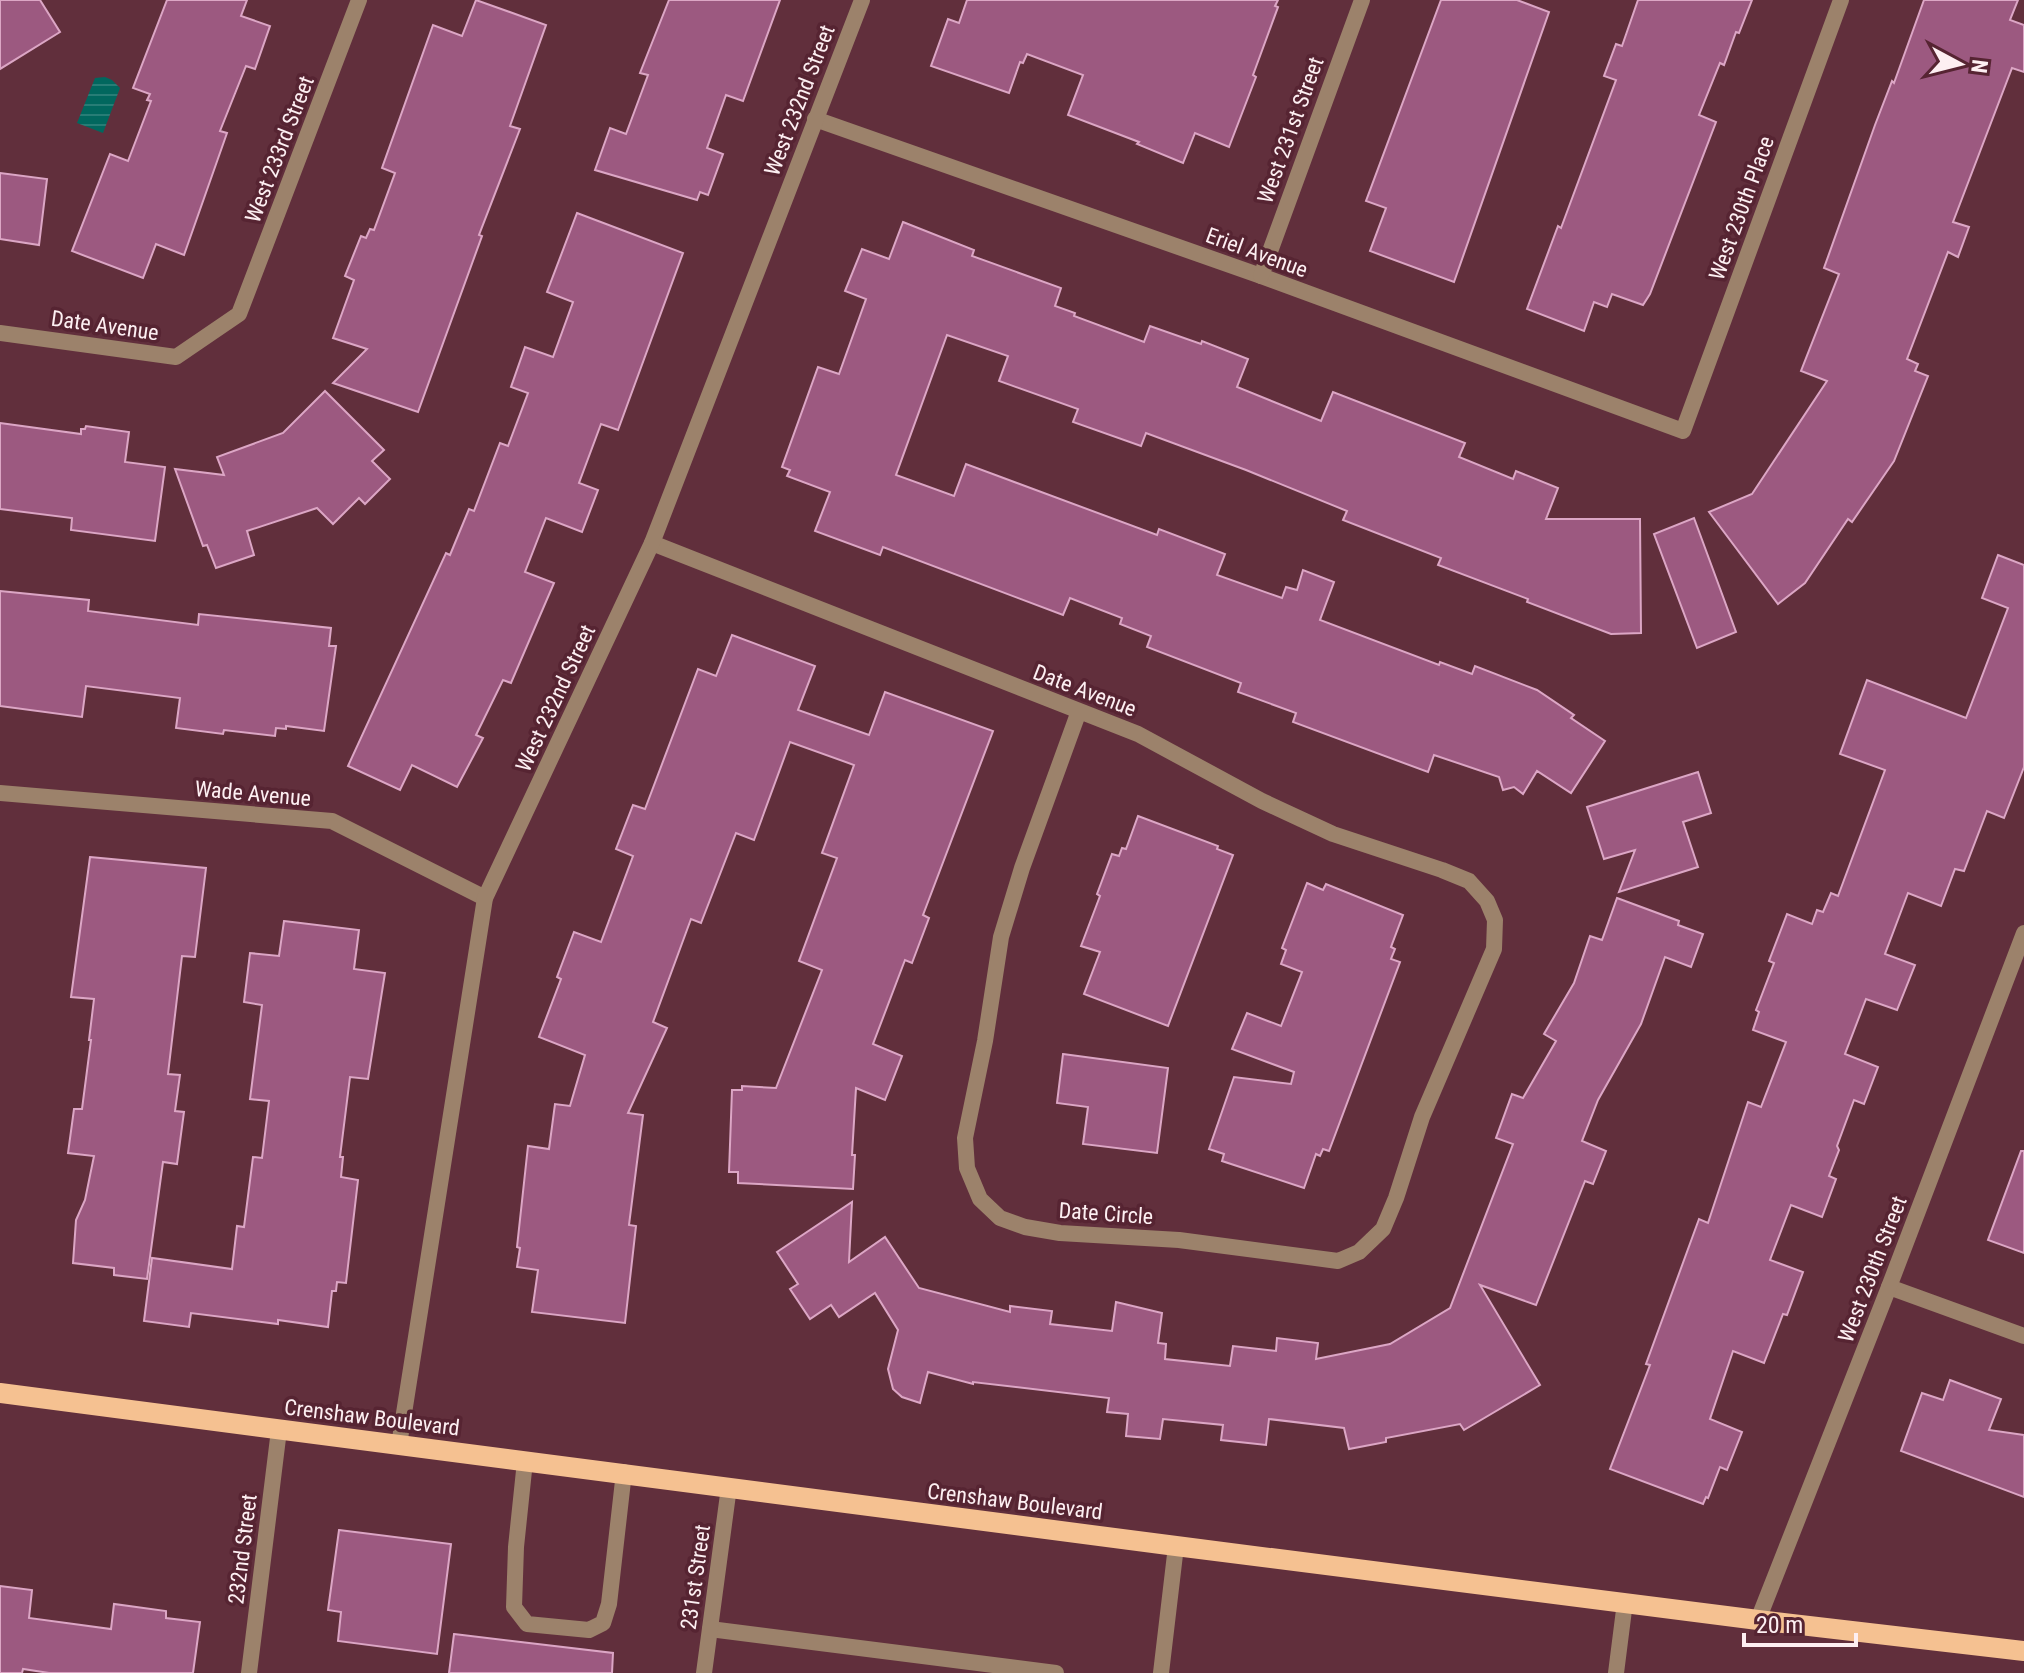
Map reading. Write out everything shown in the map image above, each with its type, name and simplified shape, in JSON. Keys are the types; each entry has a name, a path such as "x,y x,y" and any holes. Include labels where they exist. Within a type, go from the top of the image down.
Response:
{"main road":[{"name":"Crenshaw Boulevard","path":"0,1393 1176,1546 2024,1651"}],"street":[{"name":"West 233rd Street","path":"239,314 359,0"},
{"name":"West 232nd Street","path":"399,1445 485,898 652,543 862,0"},
{"name":"West 231st Street","path":"1261,276 1362,0"},
{"name":"West 230th Place","path":"1683,431 1841,0"},
{"name":"Eriel Avenue","path":"815,119 1261,276 1683,431"},
{"name":"Date Avenue","path":"0,333 176,357 239,314"},
{"name":"Date Avenue","path":"652,543 1138,734 1262,801 1333,834 1469,881 1487,901"},
{"name":"Date Circle","path":"1079,711 1022,868 1001,937 985,1041 965,1138 967,1168 980,1199 1000,1218 1025,1227 1060,1233 1179,1240 1304,1258 1338,1261 1359,1252 1383,1229 1422,1117 1494,949 1495,920 1487,901"},
{"name":"Wade Avenue","path":"0,793 332,821 485,898"},
{"path":"0,793 0,801"},
{"name":"West 230th Street","path":"1758,1620 2024,933"},
{"path":"1889,1287 2024,1336"},
{"name":"232nd Street","path":"249,1673 279,1430"},
{"path":"525,1461 516,1547 514,1607 527,1624 589,1630 603,1623 609,1604 624,1472"},
{"name":"231st Street","path":"704,1673 729,1487"},
{"path":"1161,1673 1176,1546"},
{"path":"1616,1673 1625,1602"},
{"path":"710,1629 1056,1673"}],"shaded area":[{"path":"105,77 120,88 103,133 77,123 95,78"}],"building":[{"path":"0,0 40,0 60,32 0,69"},
{"path":"167,0 247,0 241,16 270,26 255,69 246,66 220,131 227,133 184,255 156,244 143,278 72,251 110,154 128,161 151,101 147,100 150,94 133,88"},
{"path":"476,0 546,25 510,126 520,129 479,235 482,236 418,412 333,383 367,349 333,338 354,280 345,276 361,236 366,238 370,229 374,230 395,173 382,168 433,25 462,36"},
{"path":"669,0 780,0 743,101 726,95 707,148 723,154 708,195 700,192 697,200 595,170 610,128 626,134 648,75 640,73"},
{"path":"967,0 1278,0 1275,6 1278,7 1229,147 1195,133 1183,163 1137,144 1139,142 1068,115 1083,75 1027,54 1023,63 1020,62 1009,93 931,66 948,19 959,23"},
{"path":"1441,0 1517,0 1549,12 1454,282 1370,251 1386,208 1366,201"},
{"path":"1638,0 1752,0 1724,65 1720,63 1699,115 1716,122 1650,294 1643,305 1612,294 1607,307 1594,302 1584,331 1527,309 1616,80 1604,76 1616,44 1622,46"},
{"path":"1924,0 2018,0 2010,20 2024,25 2024,72 2012,68 1953,222 1969,227 1958,257 1948,252 1907,359 1918,364 1915,371 1928,376 1894,461 1852,522 1848,519 1805,583 1778,604 1709,512 1752,494 1827,381 1801,371 1839,274 1824,268"},
{"path":"0,173 47,179 39,245 0,239"},
{"path":"577,213 683,253 618,430 601,424 579,483 598,490 582,532 546,518 525,572 554,583 511,683 503,680 476,735 483,738 457,787 412,765 400,790 348,766 446,553 450,555 469,509 474,511 500,443 508,446 528,393 511,387 525,347 553,357 573,302 547,292"},
{"path":"903,222 974,250 972,256 1061,288 1055,306 1075,313 1074,316 1144,342 1150,326 1248,359 1237,387 1321,421 1333,392 1465,443 1459,457 1513,479 1516,471 1558,488 1546,519 1640,519 1641,633 1611,634 1438,565 1441,558 1343,520 1347,511 1246,470 1146,433 1141,446 1073,422 1078,409 999,381 1008,356 947,335 896,475 954,496 966,464 1157,535 1159,529 1225,554 1217,575 1282,598 1286,587 1297,590 1303,570 1334,582 1320,620 1439,665 1440,662 1472,674 1475,666 1537,690 1605,741 1571,793 1537,771 1523,794 1514,787 1503,790 1499,777 1434,755 1428,772 1293,722 1296,713 1238,692 1241,683 1147,647 1151,636 1120,624 1122,618 1070,598 1063,615 883,547 880,555 815,531 830,492 787,476 790,470 782,467 818,367 839,374 866,299 845,291 862,249 889,259"},
{"path":"325,391 384,450 372,461 390,479 365,504 359,498 333,524 317,508 247,531 254,555 216,568 207,545 203,546 175,469 224,475 217,457 283,433"},
{"path":"0,423 81,434 81,429 86,426 129,432 125,462 165,467 155,541 71,530 72,518 0,509"},
{"path":"1694,518 1736,632 1697,648 1654,534"},
{"path":"1998,555 2024,565 2024,767 2004,818 1987,811 1964,871 1955,869 1941,906 1908,893 1885,954 1915,965 1897,1010 1866,999 1845,1054 1878,1067 1864,1104 1854,1100 1837,1146 1839,1150 1829,1176 1836,1179 1822,1217 1791,1205 1770,1260 1803,1272 1764,1363 1733,1351 1710,1419 1742,1432 1727,1470 1720,1467 1703,1504 1610,1469 1650,1365 1646,1364 1699,1219 1708,1223 1748,1102 1761,1107 1786,1042 1753,1030 1759,1012 1756,1010 1774,963 1769,961 1787,914 1812,924 1817,910 1823,912 1831,893 1838,896 1885,770 1840,754 1867,680 1966,718 2008,608 1982,598"},
{"path":"0,591 89,600 88,611 198,625 199,614 331,628 329,646 336,646 324,731 286,726 286,729 276,728 275,736 176,728 180,698 86,686 82,717 0,706"},
{"path":"732,635 815,666 798,710 869,735 885,692 993,731 923,915 929,918 912,963 905,960 873,1044 902,1056 885,1100 856,1088 853,1189 738,1183 738,1172 729,1172 732,1090 742,1090 742,1086 776,1088 822,970 799,961 837,858 822,853 854,765 790,742 754,840 736,833 701,923 691,919 653,1022 667,1028 628,1113 643,1115 629,1225 636,1226 625,1323 532,1312 538,1270 517,1267 528,1146 549,1149 555,1104 570,1106 585,1055 539,1037 561,979 557,977 574,932 601,942 633,856 616,849 633,805 645,809 698,669 716,676"},
{"path":"1698,772 1711,813 1683,822 1698,867 1619,892 1635,850 1604,859 1587,807"},
{"path":"1138,816 1218,846 1217,849 1233,855 1168,1026 1084,994 1100,952 1081,946 1112,854 1119,856 1122,848 1126,849"},
{"path":"90,857 206,868 195,957 182,956 168,1074 180,1075 175,1111 184,1112 177,1164 163,1162 147,1279 114,1275 114,1268 73,1263 76,1220 85,1200 94,1156 68,1153 74,1109 82,1109 91,1040 94,999 71,997"},
{"path":"1307,883 1323,890 1326,884 1403,915 1391,947 1395,949 1391,959 1400,962 1329,1151 1323,1149 1320,1156 1316,1154 1304,1188 1222,1161 1224,1154 1209,1149 1234,1077 1291,1084 1294,1072 1232,1049 1247,1013 1281,1026 1302,972 1281,964 1286,950 1282,948"},
{"path":"1617,898 1679,921 1678,925 1703,934 1691,967 1665,957 1641,1024 1598,1100 1582,1141 1606,1151 1593,1184 1585,1181 1536,1305 1480,1285 1540,1385 1464,1430 1460,1424 1386,1438 1386,1442 1349,1449 1344,1428 1269,1419 1266,1445 1221,1440 1223,1425 1163,1419 1160,1439 1126,1436 1128,1414 1107,1412 1109,1398 973,1384 928,1372 920,1403 902,1397 893,1389 888,1369 898,1330 875,1293 839,1317 831,1305 810,1319 790,1289 798,1284 777,1252 852,1202 849,1262 885,1237 919,1288 1010,1312 1010,1306 1052,1311 1050,1324 1112,1331 1116,1302 1162,1313 1158,1343 1166,1344 1165,1359 1230,1366 1233,1346 1276,1351 1277,1338 1318,1343 1316,1359 1390,1344 1450,1308 1513,1144 1496,1138 1512,1094 1523,1098 1556,1041 1544,1034 1574,983 1590,936 1602,940"},
{"path":"284,921 359,930 354,969 385,973 368,1079 350,1077 340,1157 343,1157 341,1177 358,1180 346,1283 337,1282 336,1291 332,1291 328,1327 191,1313 189,1327 144,1321 152,1258 232,1269 237,1226 244,1227 253,1157 262,1158 269,1101 250,1099 262,1005 244,1002 250,953 279,956"},
{"path":"1063,1054 1168,1068 1157,1153 1083,1144 1088,1107 1057,1103"},
{"path":"2021,1151 2024,1151 2024,1253 1988,1240"},
{"path":"1950,1380 2001,1399 1989,1430 2024,1435 2024,1497 1901,1451 1922,1393 1943,1400"},
{"path":"339,1530 451,1544 437,1654 338,1641 341,1612 328,1610"},
{"path":"0,1586 32,1590 29,1618 111,1629 114,1604 166,1611 166,1618 200,1622 193,1673 49,1673 23,1669 22,1673 0,1673"},
{"path":"454,1634 613,1653 612,1673 449,1673"}]}
